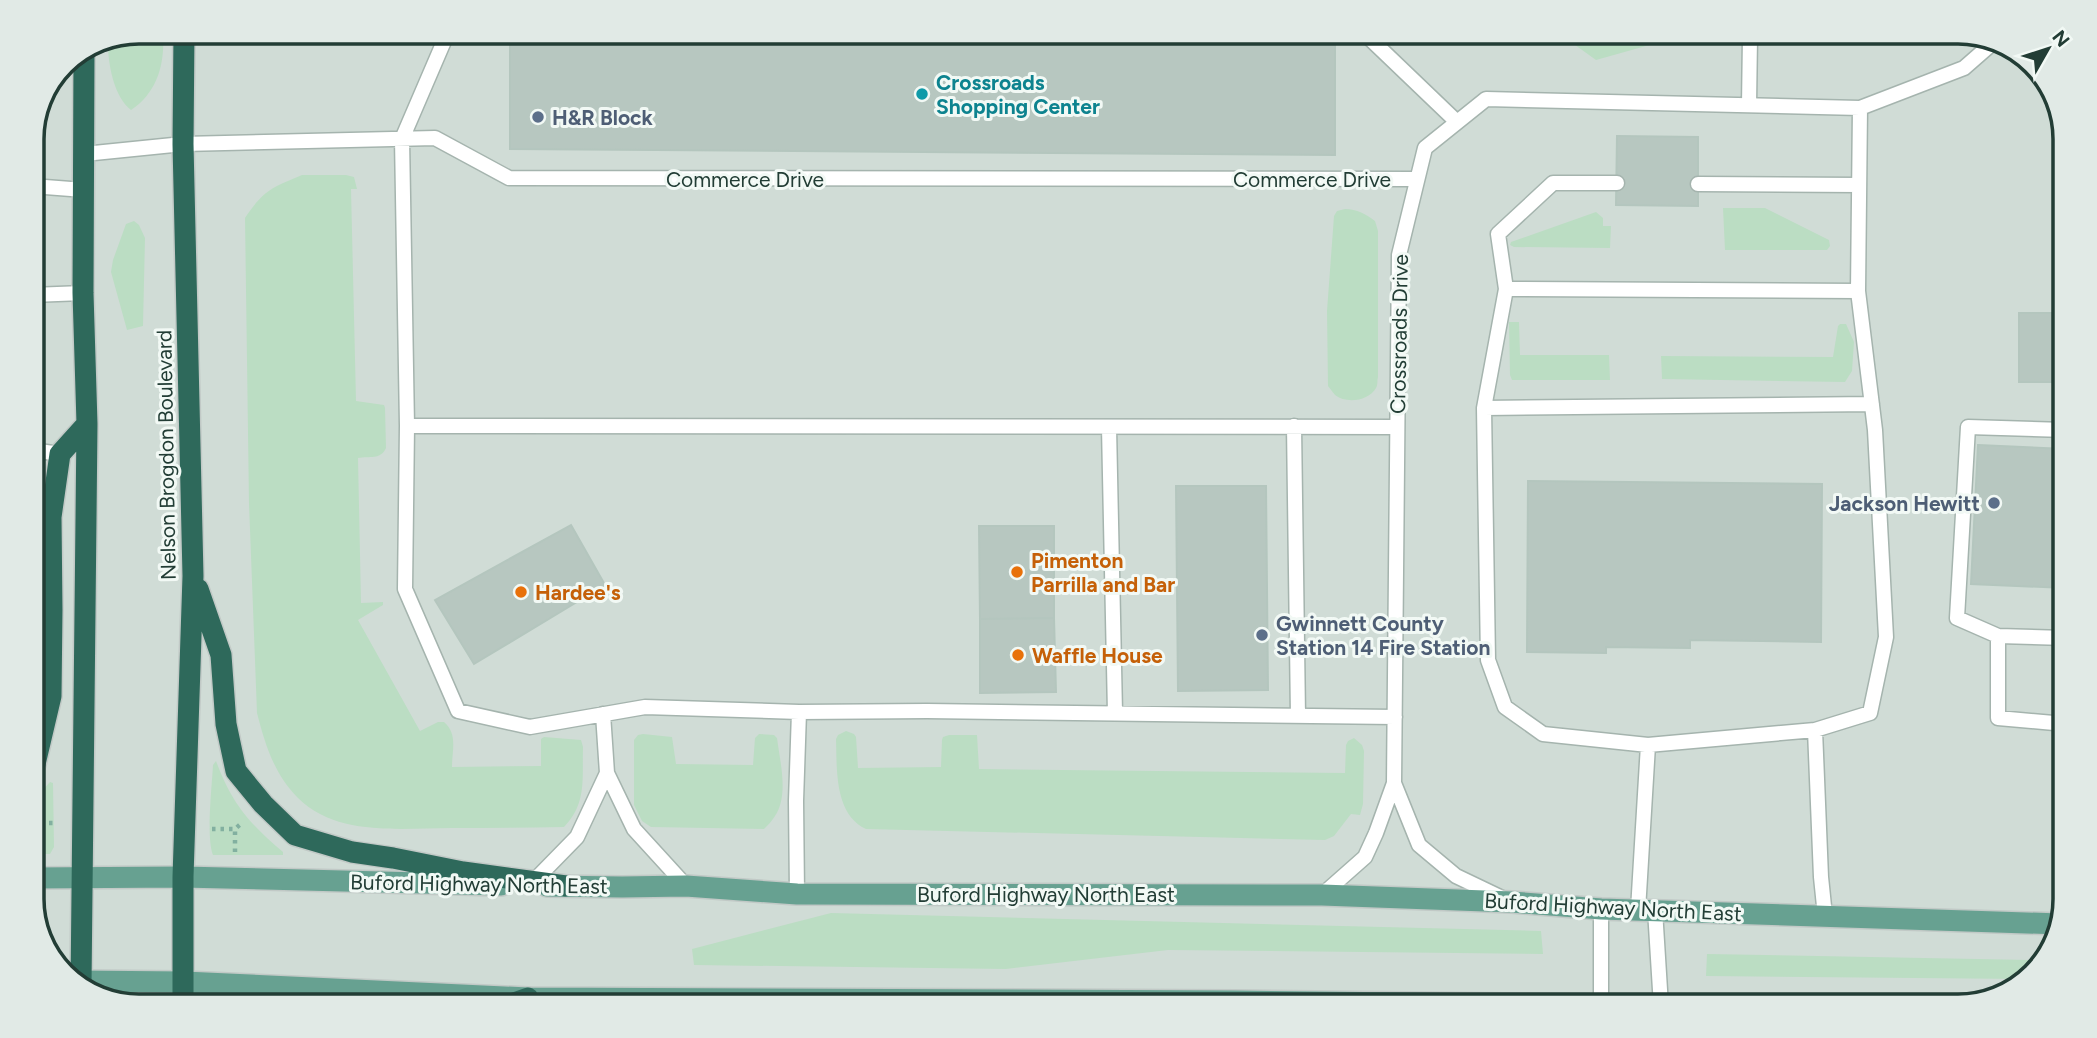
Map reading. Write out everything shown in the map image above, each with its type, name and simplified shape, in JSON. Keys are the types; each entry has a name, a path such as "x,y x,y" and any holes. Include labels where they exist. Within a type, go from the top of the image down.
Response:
{"highway":[{"name":"Nelson Brogdon Boulevard","path":"184,44 183,144 194,576 183,877 184,994"},
{"path":"79,973 83,878 87,424 83,293 84,62"},
{"path":"44,726 51,696 51,517 60,454 87,424"},
{"path":"194,576 221,655 226,724 236,771 262,804 295,835 352,852 463,872 566,886"}],"main road":[{"name":"Buford Highway North East","path":"44,878 183,877 566,886 686,886 797,894 1322,895 1512,902 1601,909 2050,922"},
{"path":"95,983 184,982 442,994"}],"lane":[{"path":"443,44 402,139 407,426 405,589 458,711 530,727 645,708 799,712 1395,717"},
{"path":"1376,44 1457,122"},
{"path":"1749,106 1750,44"},
{"name":"Crossroads Drive","path":"1322,895 1365,857 1377,834 1394,783 1399,254 1425,148 1486,99 1860,108 1964,68 1986,48"},
{"path":"1616,183 1553,183 1498,234 1506,289 1484,408 1488,660 1505,707 1543,734 1648,745 1815,730 1870,713 1886,637 1875,430 1858,291 1860,108"},
{"name":"Commerce Drive","path":"84,154 183,144 435,138 509,178 1417,179"},
{"path":"1698,184 1859,185"},
{"path":"44,187 84,190"},
{"path":"1506,289 1858,291"},
{"path":"44,295 83,293"},
{"path":"1484,408 1872,404"},
{"path":"407,426 1397,427"},
{"path":"1294,426 1298,716"},
{"path":"1109,427 1115,713"},
{"path":"2053,430 1968,427 1957,618 1998,636 2053,638"},
{"path":"44,452 60,454"},
{"path":"1998,636 1998,718 2053,723"},
{"path":"797,894 799,712"},
{"path":"603,715 607,774 634,829 686,886"},
{"path":"1815,730 1825,916"},
{"path":"1648,745 1647,910 1659,994"},
{"path":"533,882 577,837 607,774"},
{"path":"1394,783 1419,845 1456,876 1512,902"},
{"path":"1601,909 1601,994"}],"path":[{"path":"211,829 235,829 247,818"},
{"path":"44,823 54,823"},
{"path":"235,829 235,856"}],"shaded area":[{"path":"139,44 1958,44 1977,46 2000,54 2013,61 2013,84 2037,86 2048,108 2053,133 2053,899 2051,918 2043,941 2034,957 2006,982 1983,991 1958,994 139,994 120,992 97,984 76,971 60,952 49,930 44,905 44,133 51,102 60,86 86,60 102,51"}],"green space":[{"path":"139,44 163,44 161,66 154,86 131,110 116,89 108,49"},
{"path":"1574,44 1653,44 1596,60"},
{"path":"302,175 354,177 357,189 351,189 356,401 384,405 385,408 384,452 378,456 358,458 361,603 383,602 383,605 358,620 420,731 438,722 444,722 448,727 453,743 452,767 541,766 541,739 544,737 581,740 582,790 577,809 564,827 391,829 351,825 331,819 314,810 290,789 263,736 257,713 249,503 245,218 269,191"},
{"path":"1723,208 1765,208 1829,240 1830,246 1827,250 1725,250"},
{"path":"1345,209 1368,216 1375,221 1378,231 1377,384 1368,396 1351,400 1335,395 1328,386 1327,311 1334,216 1337,211"},
{"path":"1596,212 1603,218 1603,226 1611,226 1610,248 1510,245 1511,242"},
{"path":"134,221 145,238 143,326 127,330 111,272 126,224"},
{"path":"1509,322 1519,322 1520,355 1609,355 1610,380 1512,380"},
{"path":"1840,324 1846,324 1854,342 1852,371 1845,382 1662,379 1661,356 1833,357"},
{"path":"44,494 45,495 44,650"},
{"path":"846,731 856,737 858,768 941,767 943,737 977,735 979,769 1345,773 1346,745 1354,738 1364,751 1363,804 1360,815 1351,814 1334,836 1325,840 866,829 848,813 839,790 836,739"},
{"path":"643,734 672,737 676,764 753,765 755,738 759,734 774,735 777,738 783,788 775,816 764,829 651,827 642,821 634,805 634,740"},
{"path":"216,761 235,801 283,855 213,855 210,812 213,765"},
{"path":"50,782 53,783 54,847 50,854 44,854 44,789"},
{"path":"831,913 1541,931 1543,954 1168,950 1006,969 694,965 692,949"},
{"path":"1707,954 2031,960 2010,979 1706,976"}],"building":[{"name":"Crossroads Shopping Center","path":"510,44 1335,44 1335,155 510,149"},
{"path":"1617,136 1698,137 1698,206 1616,205"},
{"path":"2019,313 2053,313 2053,382 2019,382"},
{"path":"1978,445 2053,448 2053,587 1971,584"},
{"path":"1528,481 1822,484 1821,642 1690,640 1690,648 1606,647 1606,653 1527,652"},
{"path":"1176,486 1266,486 1268,690 1178,691"},
{"name":"Hardee's","path":"571,525 605,585 474,664 435,600"},
{"name":"Pimenton Parrilla and Bar","path":"979,526 1054,526 1054,618 980,619"},
{"name":"Waffle House","path":"1054,618 1056,692 980,693 980,619"}],"place":[{"name":"Crossroads Shopping Center","path":"922,94"},
{"name":"H&R Block","path":"538,117"},
{"name":"Jackson Hewitt","path":"1994,503"},
{"name":"Pimenton Parrilla and Bar","path":"1017,572"},
{"name":"Hardee's","path":"521,592"},
{"name":"Gwinnett County Station 14 Fire Station","path":"1262,635"},
{"name":"Waffle House","path":"1018,655"}]}
